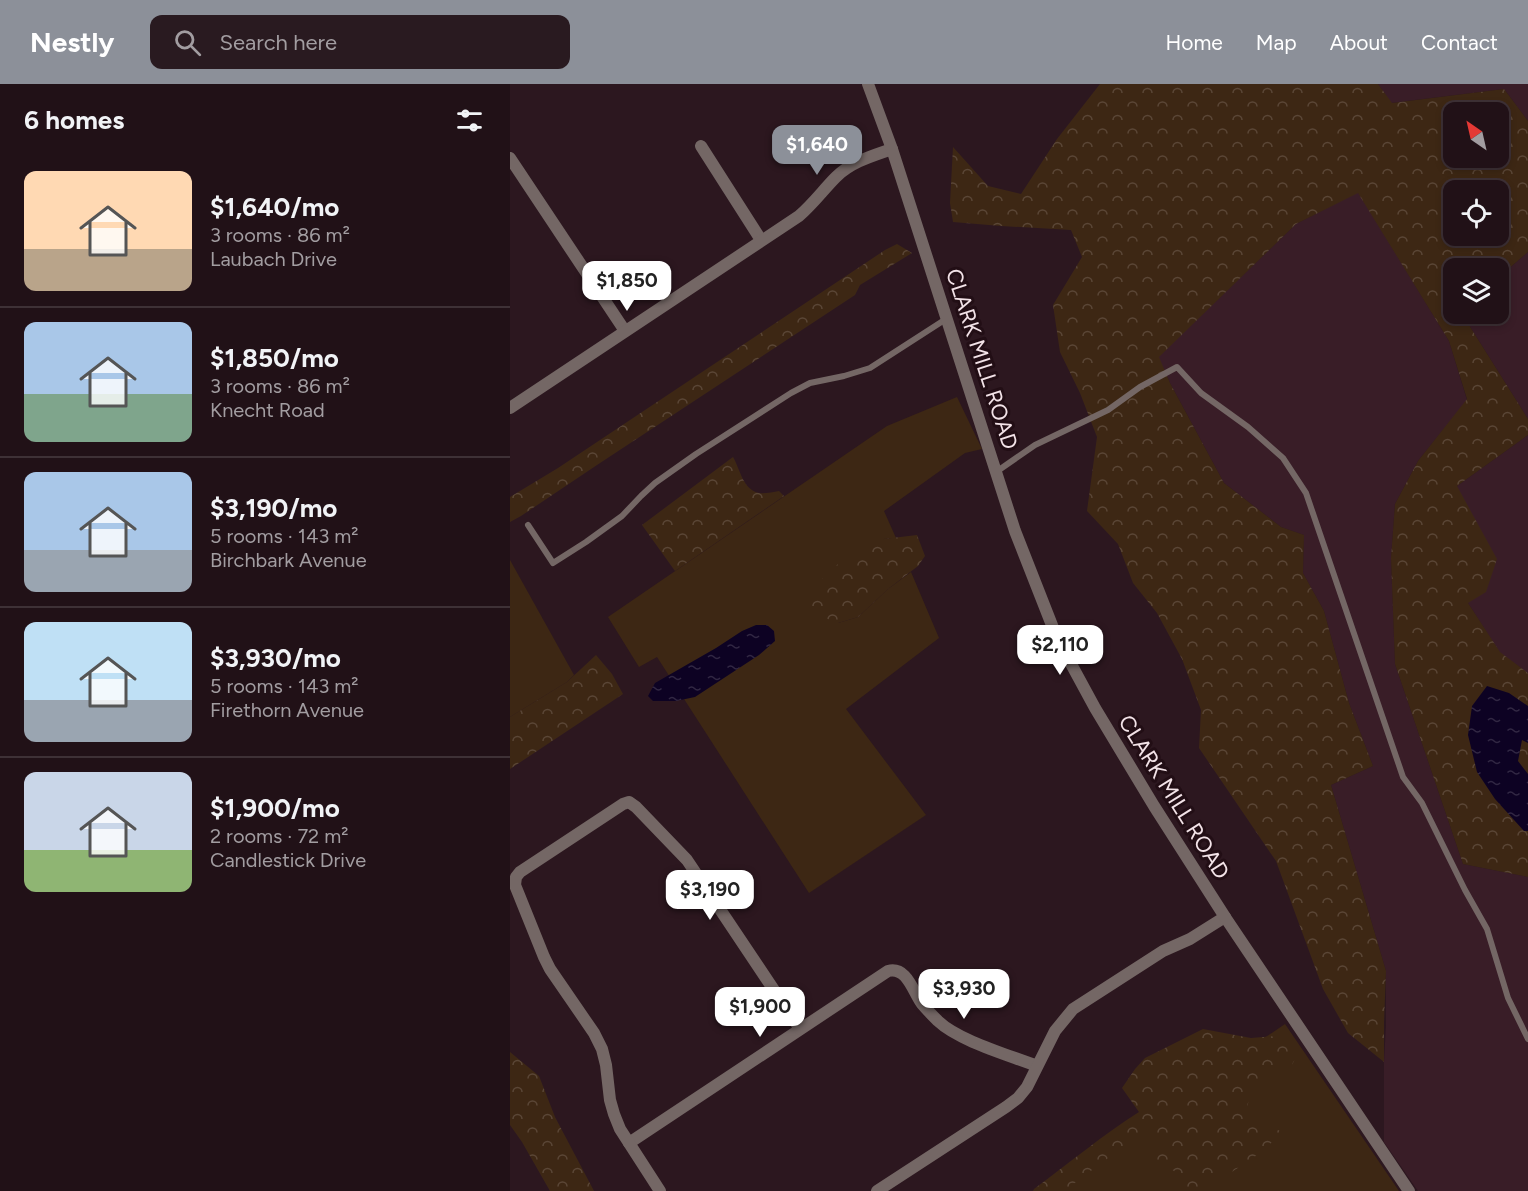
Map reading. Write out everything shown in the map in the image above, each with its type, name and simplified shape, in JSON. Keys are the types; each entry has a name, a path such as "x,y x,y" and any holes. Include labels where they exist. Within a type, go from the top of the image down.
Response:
{"street":[{"name":"CLARK MILL ROAD","path":"868,84 892,149 1022,550 1073,670 1132,770 1225,916 1409,1191"},
{"path":"701,146 761,240"},
{"path":"510,408 807,209 845,169 892,149"},
{"path":"510,158 625,331"},
{"path":"660,1191 620,1129 610,1100 602,1049 594,1033 547,963 515,885 516,877 520,872 628,802 636,807 687,860 800,1029"},
{"path":"877,1191 1018,1098 1027,1087 1055,1031 1073,1009 1163,951 1190,939 1225,916"},
{"path":"628,1143 888,971 899,971 904,975 922,1004 950,1030 1037,1066"}],"lane":[{"path":"528,525 553,563 622,516 663,477 791,393 810,383 870,368 947,319"},
{"path":"996,472 1035,445 1108,410 1140,387 1177,367 1201,393 1248,427 1283,458 1306,493 1403,777 1422,803 1464,890 1487,929 1508,998 1528,1039"}],"shaded area":[{"path":"1378,84 1528,84 1528,121 1504,89 1391,103"},
{"path":"1358,192 1449,341 1467,400 1418,461 1395,504 1391,558 1395,664 1463,864 1528,877 1528,1191 1418,1191 1384,1142 1386,971 1331,785 1373,766 1349,703 1324,611 1303,573 1304,535 1281,527 1224,483 1158,357 1296,224"},
{"path":"1528,252 1528,419 1468,324 1509,324 1509,268"},
{"path":"1528,435 1528,673 1500,653 1468,603 1457,486"}],"green space":[{"path":"1100,84 1378,84 1392,103 1504,89 1528,121 1528,252 1509,268 1509,258 1443,258 1443,324 1468,324 1528,419 1528,435 1457,486 1497,559 1486,592 1468,603 1500,652 1528,673 1528,877 1463,864 1395,664 1391,558 1395,504 1418,461 1467,399 1449,341 1358,193 1296,224 1159,357 1170,383 1224,483 1281,527 1304,535 1303,573 1324,611 1349,703 1373,766 1331,785 1386,971 1384,1062 1348,1033 1323,989 1276,861 1199,748 1201,710 1182,659 1157,613 1133,583 1118,544 1087,511 1097,437 1080,393 1060,352 1053,305 1082,257 1071,230 953,222 950,203 953,147 988,186 1021,194 1057,139"},
{"path":"897,244 912,253 860,285 855,295 510,522 510,497 558,468"},
{"path":"957,397 982,449 965,453 884,511 896,538 884,539 838,623 858,617 888,589 911,572 939,638 846,709 926,815 809,893 657,657 639,667 608,617 887,426"},
{"path":"733,457 749,488 759,493 779,491 784,496 675,571 642,525"},
{"path":"917,535 925,556 918,566 888,589 858,617 838,623 815,614 810,603 813,588 843,559 884,539"},
{"path":"510,560 574,675 567,682 510,717"},
{"path":"596,655 612,674 623,694 510,769 510,717 567,682"},
{"path":"1285,1024 1399,1191 1038,1191"},
{"path":"1203,1029 1251,1038 1288,1035 1301,1049 1290,1068 1260,1079 1251,1090 1247,1108 1255,1126 1283,1131 1263,1151 1217,1182 1192,1191 1184,1191 1174,1171 1156,1163 1154,1137 1139,1135 1064,1191 1033,1191 1139,1112 1122,1088 1145,1058"},
{"path":"510,1052 539,1076 555,1117 594,1191 550,1191 510,1125"}],"water":[{"path":"756,625 767,625 774,631 775,641 759,655 695,697 676,701 653,701 648,696 655,683"},
{"path":"1487,686 1509,693 1528,706 1528,743 1522,740 1518,761 1528,774 1528,831 1524,831 1495,799 1477,772 1468,735 1472,706"}]}
